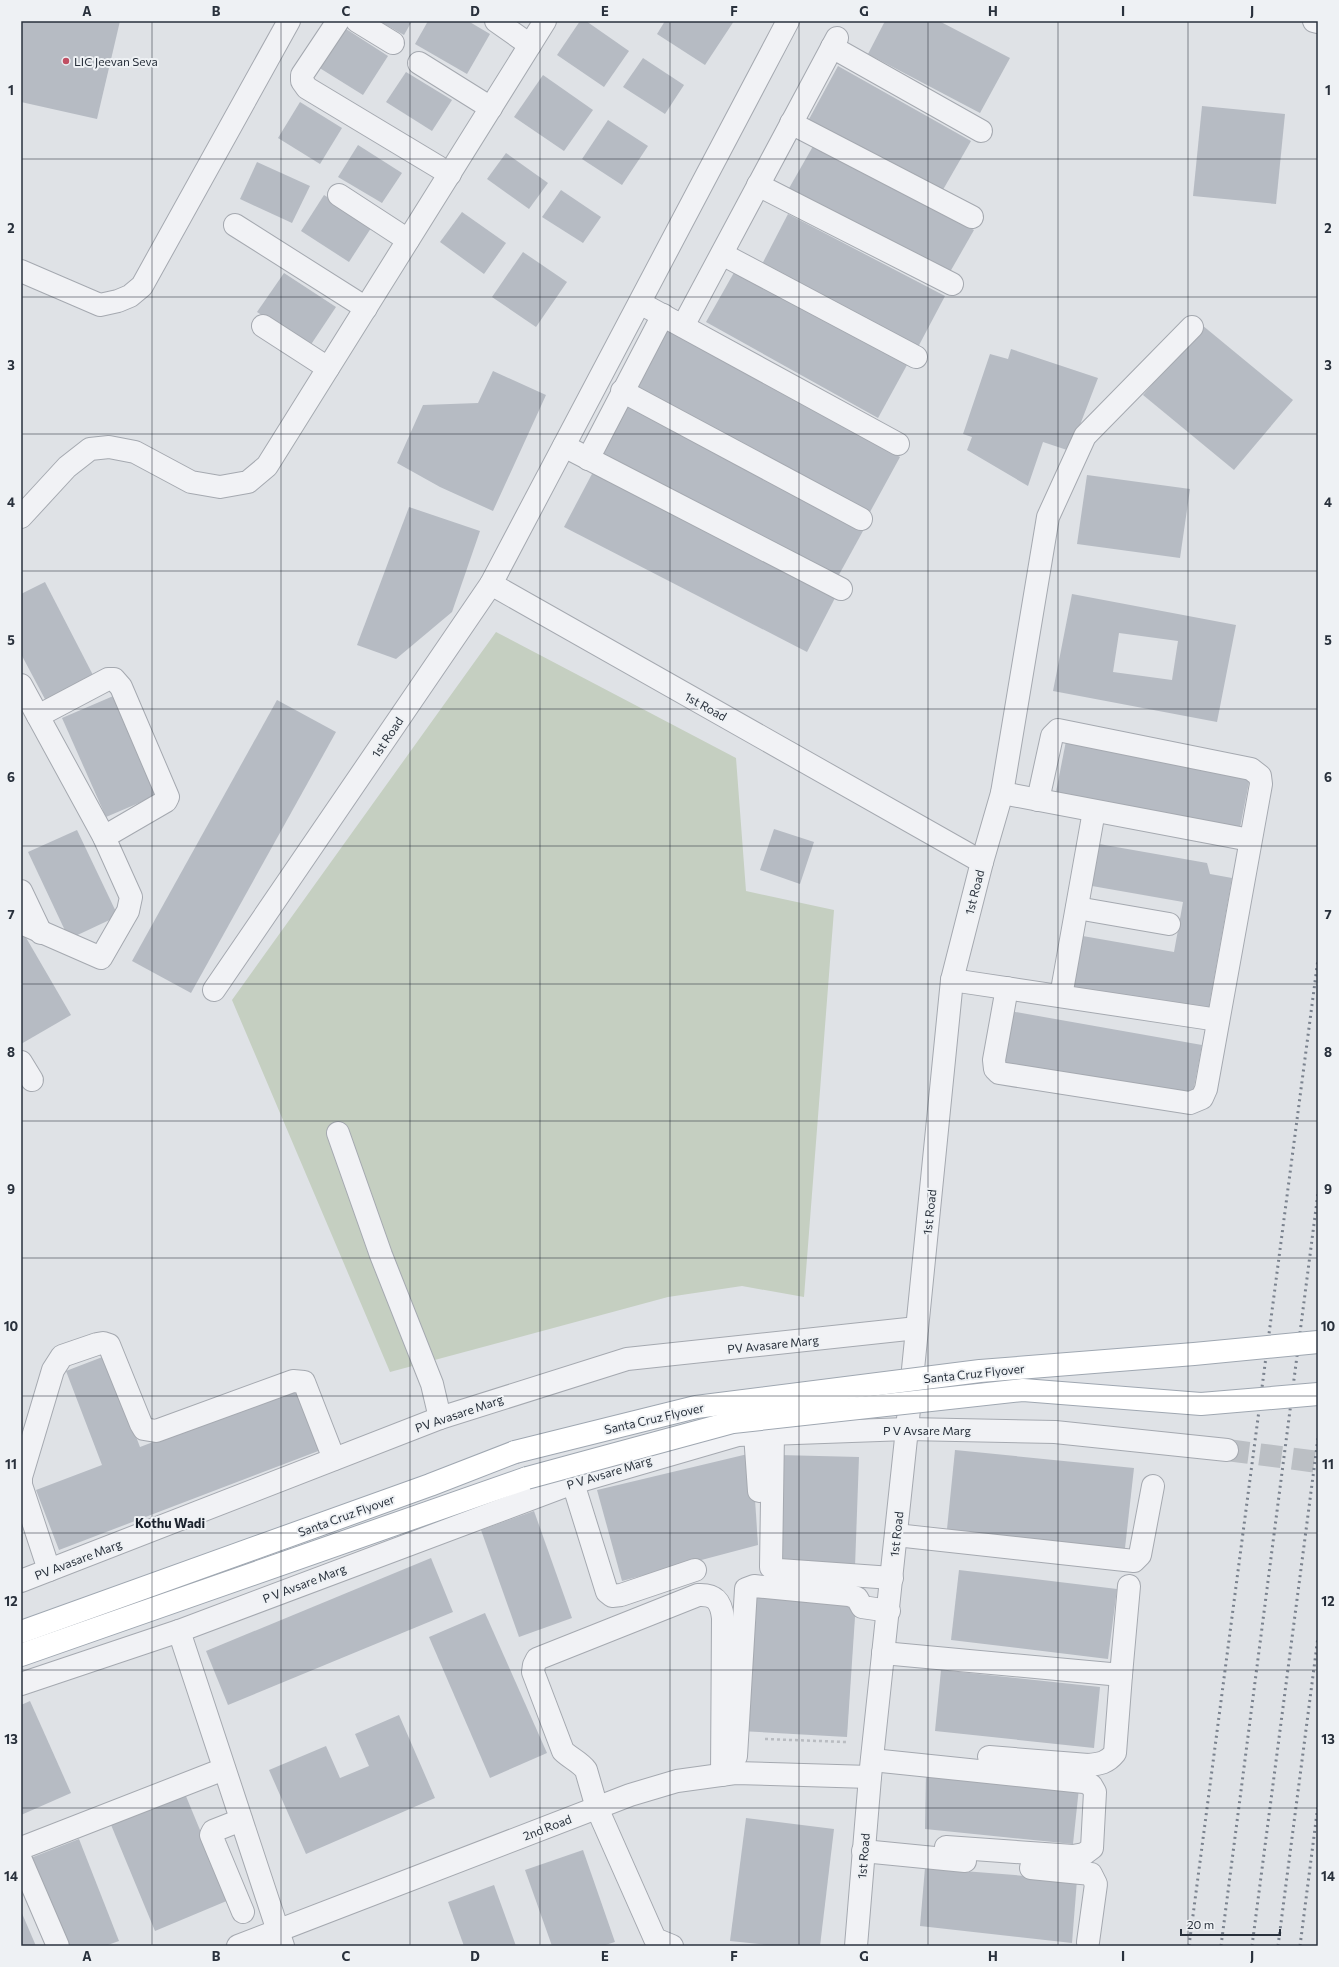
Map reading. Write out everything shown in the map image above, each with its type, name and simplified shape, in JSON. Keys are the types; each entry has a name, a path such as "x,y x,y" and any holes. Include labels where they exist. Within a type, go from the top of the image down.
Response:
{"main road":[{"name":"Santa Cruz Flyover","path":"21,1632 430,1485 515,1452 696,1407 980,1371 1194,1354 1318,1342"},
{"path":"21,1654 527,1478 733,1422 1023,1390 1201,1404 1318,1394"}],"street":[{"path":"21,272 100,305 118,301 130,296 142,286 289,21"},
{"path":"338,21 302,75 302,81 307,88 450,174"},
{"path":"357,21 393,43"},
{"path":"496,21 530,45"},
{"path":"21,518 68,468 90,449 109,447 135,452 191,482 220,487 248,482 267,466 545,21"},
{"path":"491,584 788,21"},
{"path":"1314,21 1318,22"},
{"path":"683,326 834,43 981,131"},
{"path":"419,63 491,108"},
{"path":"791,123 972,217"},
{"path":"758,185 952,284"},
{"path":"339,195 408,240"},
{"path":"235,225 366,308"},
{"path":"722,254 916,357"},
{"path":"640,303 898,444"},
{"path":"588,459 662,315"},
{"path":"263,326 328,368"},
{"path":"982,862 1002,793 1048,517 1085,436 1192,327"},
{"path":"622,391 861,518"},
{"path":"564,446 841,589"},
{"name":"1st Road","path":"214,990 491,584 982,862 952,980 892,1578 871,1768 856,1946"},
{"path":"38,716 108,679 114,679 121,687 167,791 168,797 166,801 104,837"},
{"path":"21,685 104,837 131,897 128,911 101,958 21,923"},
{"path":"1007,988 994,1060 997,1071 1190,1103 1202,1098 1206,1089 1261,784 1260,776 1251,769 1062,730 1056,732 1052,736 1038,800"},
{"path":"1002,793 1250,840"},
{"path":"1061,996 1094,811"},
{"path":"21,891 41,932"},
{"path":"1077,908 1169,924"},
{"path":"952,980 1218,1020"},
{"path":"338,1133 381,1255 432,1384 440,1418"},
{"name":"PV Avasare Marg","path":"21,1581 440,1418 626,1359 917,1328"},
{"path":"49,1570 21,1485 21,1477 53,1370 62,1356 97,1344 103,1343 109,1345 141,1424 144,1429 150,1431 156,1431 293,1381 304,1382 334,1459"},
{"name":"P V Avsare Marg","path":"21,1684 179,1631 573,1483 738,1435 907,1429 1054,1432 1227,1450"},
{"path":"760,1505 764,1434"},
{"path":"764,1434 771,1567 779,1570 892,1578"},
{"path":"573,1483 607,1592 612,1596 621,1595 695,1570"},
{"path":"896,1535 1134,1561 1140,1555 1153,1486"},
{"path":"728,1774 737,1737 746,1589 754,1586 849,1595 857,1598 862,1607 888,1611"},
{"path":"947,1754 1088,1765 1100,1764 1109,1760 1115,1753 1129,1586"},
{"path":"672,1946 655,1939 597,1808 586,1770 583,1765 563,1751 533,1672 537,1659 698,1595 708,1595 716,1599 722,1608 728,1774"},
{"path":"179,1631 280,1938"},
{"path":"883,1653 1121,1675"},
{"name":"2nd Road","path":"238,1946 280,1938 597,1808 630,1795 677,1781 728,1774 871,1768 1084,1782 1090,1785 1095,1792 1092,1848 1084,1854 1073,1856 946,1847"},
{"path":"21,1850 24,1847 224,1769"},
{"path":"241,1820 213,1831 211,1835 243,1912"},
{"path":"863,1851 1090,1874 1096,1884 1088,1942"},
{"path":"21,1860 58,1946"},
{"path":"21,1890 46,1946"}],"path":[{"path":"737,1737 844,1742 847,1742 850,1738"}],"green space":[{"path":"496,632 736,758 746,891 834,910 804,1297 742,1286 668,1297 390,1372 232,1000"}],"building":[{"name":"LIC Jeevan Seva","path":"21,21 120,21 97,119 21,102"},
{"path":"379,21 412,21 404,35"},
{"path":"428,21 468,21 490,34 467,74 415,44"},
{"path":"580,21 586,21 629,51 604,87 557,55"},
{"path":"665,21 734,21 705,65 657,34"},
{"path":"885,21 939,21 1010,58 980,113 868,54"},
{"path":"343,27 388,56 363,95 318,67"},
{"path":"643,58 684,85 665,114 623,87"},
{"path":"838,66 971,141 940,195 808,121"},
{"path":"406,72 452,100 432,131 386,102"},
{"path":"543,75 593,110 564,151 514,117"},
{"path":"300,102 342,128 320,164 278,138"},
{"path":"1202,106 1285,114 1276,204 1193,196"},
{"path":"608,120 648,146 622,185 582,159"},
{"path":"816,141 974,230 946,279 788,190"},
{"path":"358,145 402,173 382,203 338,177"},
{"path":"506,153 548,183 529,209 487,179"},
{"path":"257,162 310,186 292,223 240,199"},
{"path":"561,190 601,217 583,243 542,217"},
{"path":"324,195 373,225 349,262 301,231"},
{"path":"462,212 506,243 484,274 440,242"},
{"path":"788,214 945,296 917,349 760,268"},
{"path":"523,252 567,282 536,327 492,297"},
{"path":"736,269 907,365 878,418 706,322"},
{"path":"284,273 336,307 310,346 257,312"},
{"path":"1202,325 1293,400 1234,470 1143,395"},
{"path":"661,326 900,457 870,512 630,383"},
{"path":"1011,349 1098,378 1070,451 1043,442 1028,486 967,450 972,437 963,434 990,354 1008,359"},
{"path":"493,371 546,395 493,511 440,487 397,463 423,405 478,403"},
{"path":"627,402 863,531 835,582 598,453"},
{"path":"593,472 835,598 807,652 564,527"},
{"path":"1087,475 1190,489 1180,558 1077,544"},
{"path":"409,507 480,531 452,612 396,659 357,645"},
{"path":"45,582 94,677 46,701 21,654 21,594"},
{"path":"1072,594 1236,625 1217,722 1053,691","holes":["1119,633 1178,641 1172,680 1113,672"]},
{"path":"118,694 160,794 106,817 62,718"},
{"path":"277,700 336,732 191,993 132,961"},
{"path":"1066,741 1250,777 1240,828 1056,792"},
{"path":"774,829 814,842 800,884 760,870"},
{"path":"77,830 118,916 69,939 28,852"},
{"path":"1099,844 1207,863 1210,874 1232,878 1208,1012 1069,987 1077,935 1174,952 1183,902 1092,886"},
{"path":"21,929 71,1015 21,1044"},
{"path":"1010,1011 1202,1045 1192,1098 1001,1064"},
{"path":"105,1356 140,1447 297,1387 321,1450 59,1550 36,1490 102,1465 66,1371"},
{"path":"955,1450 1134,1468 1124,1557 946,1539"},
{"path":"752,1453 758,1545 622,1581 597,1490"},
{"path":"779,1455 859,1457 855,1567 775,1564"},
{"path":"534,1511 572,1618 519,1637 481,1530"},
{"path":"431,1558 453,1612 228,1705 206,1651"},
{"path":"959,1570 1117,1589 1108,1659 951,1640"},
{"path":"749,1595 856,1602 847,1737 740,1731"},
{"path":"485,1613 547,1753 490,1778 429,1637"},
{"path":"941,1670 1100,1687 1094,1748 935,1731"},
{"path":"30,1701 71,1793 21,1815 21,1705"},
{"path":"399,1715 435,1798 306,1854 269,1770 326,1746 340,1778 369,1766 355,1734"},
{"path":"926,1774 1079,1788 1073,1844 925,1829"},
{"path":"183,1789 229,1900 155,1931 109,1820"},
{"path":"746,1818 834,1829 820,1946 777,1946 730,1941"},
{"path":"79,1839 119,1941 105,1946 62,1946 28,1859"},
{"path":"583,1850 615,1942 602,1946 552,1946 525,1870"},
{"path":"925,1868 1077,1880 1072,1943 920,1926"},
{"path":"494,1885 516,1946 464,1946 448,1902"},
{"path":"21,1911 36,1946 21,1946"}],"tunnel":[{"path":"1227,1450 1318,1462"}],"railway":[{"path":"1189,1946 1318,959"},
{"path":"1221,1946 1318,1193"},
{"path":"1252,1946 1318,1438"},
{"path":"1278,1946 1318,1637"},
{"path":"1300,1946 1318,1805"}],"place":[{"name":"LIC Jeevan Seva","path":"66,61"}],"district":[{"name":"Kothu Wadi","path":"170,1523"}]}
